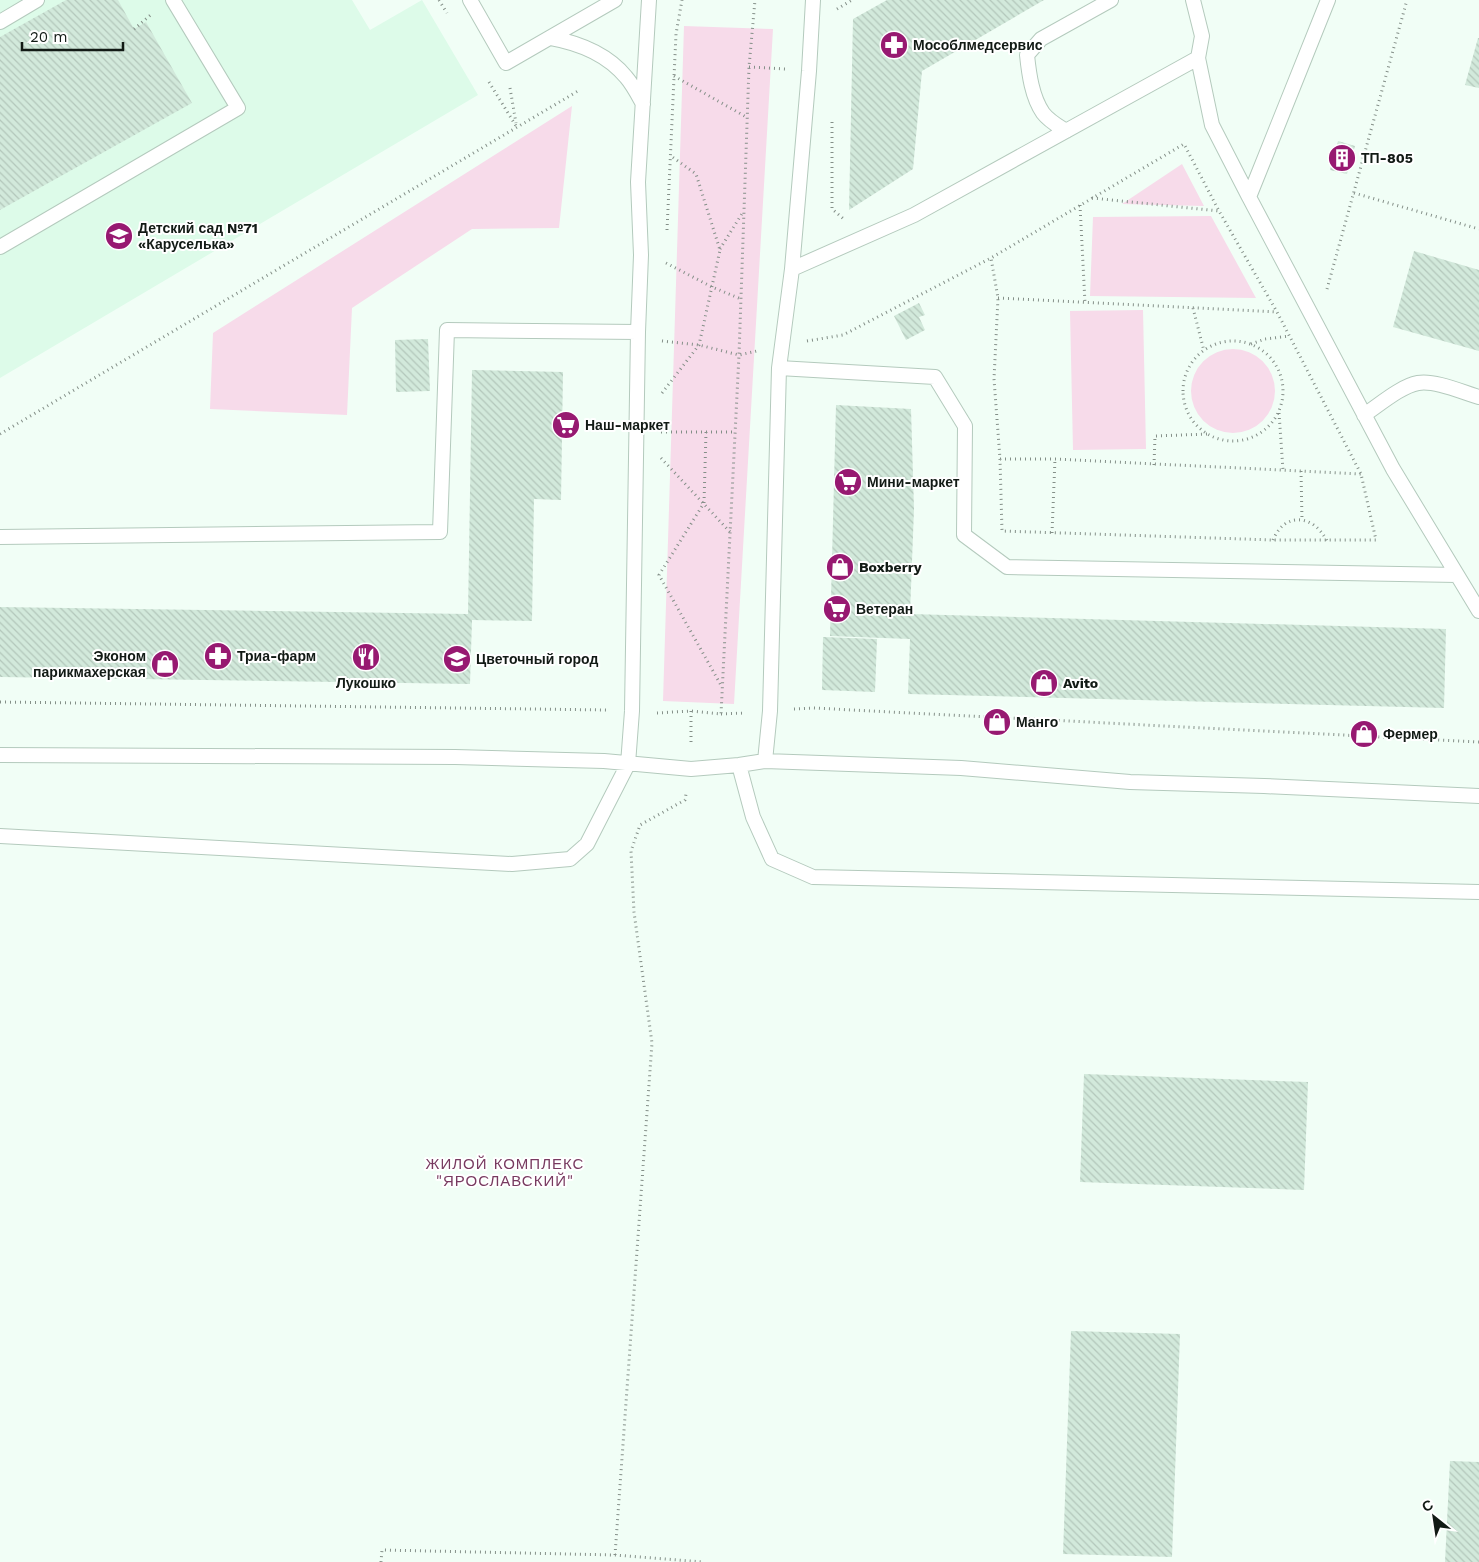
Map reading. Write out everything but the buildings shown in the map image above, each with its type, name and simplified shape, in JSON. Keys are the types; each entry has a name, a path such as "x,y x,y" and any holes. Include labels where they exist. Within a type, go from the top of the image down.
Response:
{"lane":[{"path":"0,22 38,0"},
{"path":"0,247 238,108 173,0"},
{"path":"470,0 506,63 615,0"},
{"path":"0,836 512,864 570,859 587,844 628,764 632,711 641,256 638,182 649,0"},
{"path":"765,761 770,710 779,368 792,268 809,71 813,0"},
{"path":"1066,131 1054,124 1043,114 1031,83 1027,55 1041,39 1111,0"},
{"path":"1193,0 1202,36 1198,58 1212,125 1393,469 1479,610"},
{"path":"1249,197 1328,0"},
{"path":"551,38 585,46 600,55 625,76 643,104"},
{"path":"792,268 914,215 1198,58"},
{"path":"0,537 440,532 447,330 638,332"},
{"path":"779,368 935,377 965,426 964,536 1007,567 1457,575"},
{"path":"1364,415 1404,389 1418,383 1434,384 1479,397"},
{"path":"0,755 455,757 604,761 691,769 765,761 960,768 1130,782 1479,796"},
{"path":"739,765 753,817 772,859 813,877 1479,892"}],"path":[{"path":"0,702 632,711 657,713 691,711 721,714 739,355 750,44 755,0"},
{"path":"832,12 852,0"},
{"path":"1317,324 1407,0"},
{"path":"506,63 516,126"},
{"path":"674,76 748,118"},
{"path":"0,434 516,126 578,91"},
{"path":"832,116 832,209 849,225"},
{"path":"638,332 662,341 699,345 739,355 782,345 843,335 991,258 1184,144 1219,212 1290,336 1361,474 1376,540 1272,540 1002,531 1000,459 994,379 998,298 991,258"},
{"path":"670,155 696,174 720,250"},
{"path":"1354,194 1479,229"},
{"path":"1091,198 1219,212"},
{"path":"1080,205 1085,302"},
{"path":"638,389 662,394 699,345 720,250 744,210"},
{"path":"641,256 666,263 712,287 741,299"},
{"path":"998,298 1277,312"},
{"path":"1193,308 1204,350"},
{"path":"1250,344 1265,339 1290,336"},
{"path":"1234,341 1250,344 1265,353 1276,365 1282,381 1282,397 1278,412 1270,424 1258,434 1245,439 1230,441 1215,438 1202,430 1192,419 1185,405 1183,390 1186,375 1193,362 1204,350 1217,343 1234,341"},
{"path":"1278,412 1283,470"},
{"path":"661,432 735,432"},
{"path":"706,432 704,503 659,575 722,687"},
{"path":"1154,465 1155,436 1208,434"},
{"path":"661,458 730,532"},
{"path":"1000,459 1361,474"},
{"path":"1052,533 1055,460"},
{"path":"1301,471 1302,520"},
{"path":"1272,540 1276,531 1285,523 1302,520 1318,527 1327,541"},
{"path":"813,708 1479,742"},
{"path":"615,1555 652,1043 634,912 631,851 640,825 685,800"},
{"path":"381,1562 382,1550 615,1555 703,1562"}],"shaded area":[{"name":"Детский сад №71 «Каруселька»","path":"0,0 352,0 370,30 422,0 478,95 0,378"},
{"path":"684,26 773,29 734,704 663,701"},
{"path":"572,106 559,228 472,229 352,308 347,415 210,409 213,333"},
{"path":"1182,164 1204,206 1122,204"},
{"path":"1211,216 1256,298 1090,296 1093,217"},
{"path":"1143,310 1146,449 1073,450 1070,311"},
{"path":"1233,349 1256,356 1268,368 1275,391 1268,414 1256,426 1233,433 1210,426 1198,414 1191,391 1198,368 1210,356"}],"place":[{"name":"Мособлмедсервис","path":"894,45"},
{"name":"ТП-805","path":"1342,158"},
{"name":"Детский сад №71 «Каруселька»","path":"119,236"},
{"name":"Наш-маркет","path":"566,425"},
{"name":"Мини-маркет","path":"848,482"},
{"name":"Boxberry","path":"840,567"},
{"name":"Ветеран","path":"837,609"},
{"name":"Триа-фарм","path":"218,656"},
{"name":"Лукошко","path":"366,657"},
{"name":"Цветочный город","path":"457,659"},
{"name":"Эконом парикмахерская","path":"165,664"},
{"name":"Avito","path":"1044,683"},
{"name":"Манго","path":"997,722"},
{"name":"Фермер","path":"1364,734"}],"district":[{"name":"ЖИЛОЙ КОМПЛЕКС \"ЯРОСЛАВСКИЙ\"","path":"505,1172"}]}
